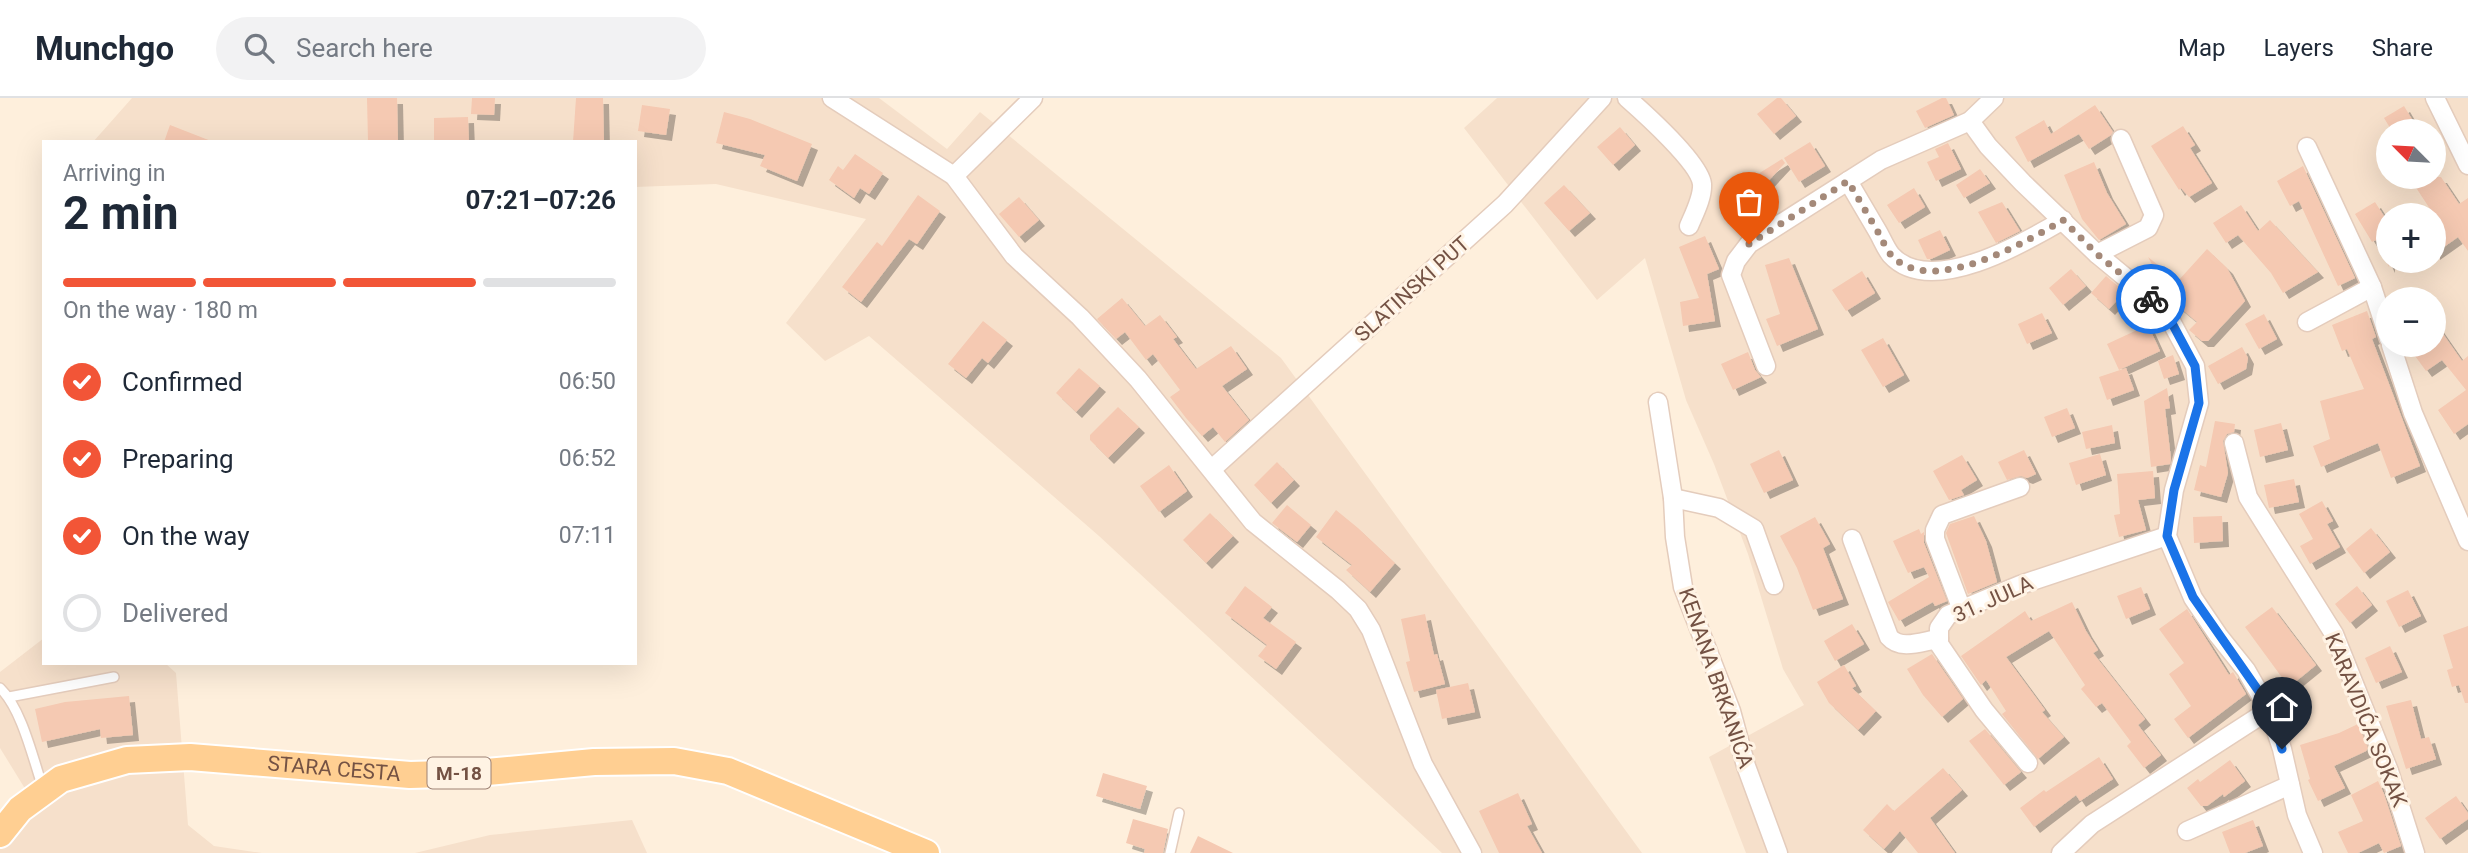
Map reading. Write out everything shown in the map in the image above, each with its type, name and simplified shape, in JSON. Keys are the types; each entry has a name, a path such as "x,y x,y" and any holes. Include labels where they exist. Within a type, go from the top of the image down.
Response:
{"main road":[{"name":"STARA CESTA","path":"0,834 20,809 61,779 127,760 190,757 410,775 476,773 594,762 674,761 728,771 926,853"}],"street":[{"path":"832,98 954,176 1014,256 1080,317 1138,379 1253,522 1358,609 1371,629 1423,764 1472,853"},
{"path":"954,176 1033,98"},
{"name":"SLATINSKI PUT","path":"1212,469 1505,204 1602,98"},
{"path":"1627,98 1695,166 1702,184 1689,226"},
{"path":"1766,366 1731,275 1736,261 1749,244 1881,160 1970,121 1994,98"},
{"path":"2435,98 2468,165"},
{"path":"1970,121 1988,146 2022,183 2097,254 2165,310 2195,366 2199,403 2174,490 2167,536 2193,597 2246,670 2269,710 2297,814 2313,853"},
{"path":"2097,254 2148,228 2153,222 2154,215 2121,139"},
{"path":"2307,147 2376,299"},
{"path":"1848,181 1891,254 1905,266 1921,271 1936,272 1973,263 2020,246 2063,220"},
{"path":"2307,322 2372,287"},
{"path":"2395,357 2413,413 2468,541"},
{"name":"KENANA BRKANIĆA","path":"1658,402 1683,587 1731,711 1746,766 1778,853"},
{"name":"KARAVDIĆA SOKAK","path":"2234,443 2248,497 2334,634 2389,771 2415,853"},
{"path":"1962,610 1935,539 1937,524 1942,515 2020,487"},
{"path":"1673,498 1719,508 1754,529 1774,584"},
{"name":"31. JULA","path":"2028,763 1984,710 1939,644 1938,628 1948,615 2055,572 2167,536"},
{"path":"1852,538 1893,642 1900,645 1939,639"},
{"path":"2061,853 2092,824 2269,710"},
{"path":"2187,831 2290,785"}],"lane":[{"path":"9,697 114,677"},
{"path":"0,688 9,697 44,792"},
{"path":"1170,853 1179,813"}],"shaded area":[{"path":"132,98 879,98 947,149 980,112 1281,358 1642,853 1442,853 1099,536 869,336 825,361 786,323 866,219 716,184 637,187 637,140 95,140"},
{"path":"1497,98 2468,98 2468,853 1746,853 1709,757 1804,705 1783,669 1748,554 1686,400 1645,258 1597,300 1464,128"},
{"path":"42,640 42,665 167,665 176,673 188,825 214,846 262,853 0,853 0,834 32,800 0,748 0,672"},
{"path":"632,820 647,853 415,853 490,835"}],"building":[{"path":"367,98 397,98 398,140 368,140"},
{"path":"472,98 495,98 494,115 471,114"},
{"path":"576,98 603,98 604,140 573,140"},
{"path":"1777,98 1781,98 1796,116 1774,134 1757,114"},
{"path":"1946,98 1954,115 1925,128 1916,111"},
{"path":"642,105 670,109 666,135 638,131"},
{"path":"2095,105 2113,132 2111,135 2089,149 2079,134 2028,162 2015,137 2044,120 2051,134"},
{"path":"2404,106 2412,119 2385,119"},
{"path":"724,112 750,119 812,144 797,181 760,166 765,155 716,143"},
{"path":"468,117 469,140 434,140 434,118"},
{"path":"170,125 208,140 165,140"},
{"path":"2183,126 2195,145 2190,148 2212,183 2189,197 2181,188 2179,190 2151,146"},
{"path":"1620,127 1635,145 1613,165 1597,147"},
{"path":"1810,142 1825,166 1799,182 1784,158"},
{"path":"1948,143 1961,169 1936,181 1927,162 1939,157 1935,149"},
{"path":"855,154 883,173 869,194 860,188 854,198 829,180 838,166 843,170"},
{"path":"1782,159 1785,163 1747,204 1741,204 1729,192"},
{"path":"2094,162 2107,193 2126,224 2099,240 2082,219 2064,175"},
{"path":"2303,166 2355,278 2338,286 2299,201 2290,206 2277,181"},
{"path":"1980,169 1990,183 1964,198 1956,185"},
{"path":"2446,184 2459,204 2468,198 2468,251 2458,237 2446,246 2446,203 2426,203 2417,189 2446,189"},
{"path":"1564,185 1590,213 1569,231 1544,203"},
{"path":"1914,188 1925,207 1899,223 1887,205"},
{"path":"918,195 940,211 917,244 909,239 861,302 842,287 877,242 882,246"},
{"path":"1019,197 1039,220 1019,237 999,214"},
{"path":"2002,202 2020,231 1996,243 1978,212"},
{"path":"2375,202 2376,240 2372,242 2355,214"},
{"path":"2241,205 2258,231 2270,220 2318,272 2283,293 2271,273 2238,235 2226,243 2213,223"},
{"path":"1940,230 1950,250 1927,259 1918,240"},
{"path":"1705,236 1719,269 1707,274 1715,321 1683,326 1680,302 1699,298 1679,247"},
{"path":"2207,249 2227,268 2245,301 2208,341 2202,341 2189,330 2197,322 2172,301 2148,257 2178,281"},
{"path":"1789,258 1818,329 1777,346 1766,319 1780,314 1765,265"},
{"path":"2071,269 2086,286 2063,305 2049,288"},
{"path":"1862,271 1875,293 1846,311 1832,290"},
{"path":"2106,276 2125,292 2109,309 2091,293"},
{"path":"1122,298 1145,326 1160,315 1177,337 1173,339 1196,369 1231,346 1247,369 1222,386 1249,420 1225,442 1213,427 1202,436 1186,418 1170,397 1180,390 1153,354 1146,360 1125,332 1116,339 1097,319"},
{"path":"2367,311 2376,337 2372,339 2376,357 2379,357 2420,466 2391,478 2378,443 2321,467 2313,446 2330,439 2320,401 2364,389 2347,349 2342,351 2332,325"},
{"path":"2042,313 2052,333 2027,344 2018,324"},
{"path":"2264,314 2277,339 2259,349 2245,324"},
{"path":"983,321 1007,340 988,363 982,358 966,378 948,364"},
{"path":"2148,325 2160,351 2119,370 2107,344"},
{"path":"1883,338 1904,375 1883,387 1861,350"},
{"path":"2446,338 2462,361 2468,356 2468,424 2454,434 2438,410 2466,390 2442,360 2426,371 2416,357 2446,357"},
{"path":"2242,347 2248,358 2246,369 2218,384 2208,366"},
{"path":"1748,352 1761,377 1733,390 1721,364"},
{"path":"2173,355 2179,374 2164,379 2158,361"},
{"path":"1079,368 1100,386 1076,412 1056,393"},
{"path":"2126,368 2134,390 2107,400 2099,377"},
{"path":"2167,388 2170,408 2165,409 2170,464 2151,467 2144,401"},
{"path":"1118,407 1139,427 1108,458 1090,440 1090,435"},
{"path":"2067,408 2075,428 2052,437 2044,417"},
{"path":"2215,421 2235,424 2234,432 2227,434 2223,441 2228,473 2221,497 2194,490 2200,465 2206,467"},
{"path":"2281,423 2288,450 2260,457 2254,430"},
{"path":"2112,425 2115,443 2086,449 2082,432"},
{"path":"1779,450 1793,480 1764,493 1750,464"},
{"path":"2024,450 2036,474 2007,480 1998,462"},
{"path":"2100,454 2106,475 2076,485 2069,463"},
{"path":"1962,455 1977,480 1961,490 1964,495 1949,500 1933,471"},
{"path":"1277,462 1294,480 1271,503 1254,485"},
{"path":"1169,465 1187,491 1159,512 1140,486"},
{"path":"2153,471 2155,498 2138,500 2146,530 2119,537 2114,515 2120,514 2117,474"},
{"path":"2294,479 2299,502 2269,508 2264,485"},
{"path":"2322,501 2333,521 2327,524 2340,547 2310,564 2300,546 2313,539 2299,514"},
{"path":"1287,505 1311,525 1297,542 1272,523"},
{"path":"1336,510 1395,563 1370,592 1346,570 1352,565 1316,537"},
{"path":"1210,513 1233,536 1206,563 1183,540"},
{"path":"1974,516 1986,541 1997,582 1968,594 1946,533 1950,524"},
{"path":"2222,516 2223,541 2194,543 2193,517"},
{"path":"1815,517 1830,544 1823,548 1843,599 1813,610 1797,568 1780,536"},
{"path":"2371,528 2390,552 2364,573 2346,549"},
{"path":"1919,529 1921,534 1924,532 1924,543 1947,601 1935,606 1933,602 1899,621 1888,602 1929,577 1924,567 1908,573 1893,541"},
{"path":"1245,586 1272,607 1263,618 1296,642 1276,669 1258,656 1267,645 1225,613"},
{"path":"2357,586 2372,605 2350,623 2335,604"},
{"path":"2141,587 2150,609 2126,619 2117,596"},
{"path":"2408,590 2421,616 2399,627 2386,601"},
{"path":"2072,602 2098,650 2093,653 2145,719 2138,725 2161,755 2144,768 2127,746 2131,742 2102,703 2096,707 2081,689 2085,685 2049,631 2006,657 2045,710 2042,712 2064,737 2038,759 2002,714 2006,711 1986,680 1981,685 1961,656 2025,611 2031,621"},
{"path":"2272,607 2316,665 2289,687 2245,627"},
{"path":"2187,609 2229,675 2233,672 2246,694 2188,738 2174,719 2191,706 2169,674 2184,663 2159,629"},
{"path":"1425,614 1434,655 1437,654 1445,684 1414,692 1406,662 1410,661 1401,619"},
{"path":"1852,624 1864,644 1835,661 1824,641"},
{"path":"2468,626 2468,703 2465,703 2459,685 2452,687 2447,670 2453,668 2443,635"},
{"path":"2390,646 2402,672 2376,683 2365,658"},
{"path":"1932,654 1963,699 1942,717 1923,695 1907,669"},
{"path":"1844,665 1856,686 1852,688 1876,711 1858,730 1829,703 1817,682"},
{"path":"1468,683 1475,712 1442,719 1436,690"},
{"path":"129,696 133,735 101,738 100,729 42,742 35,709 65,702"},
{"path":"2411,700 2421,739 2429,737 2436,759 2406,769 2386,706"},
{"path":"2358,724 2368,748 2334,766 2345,788 2318,801 2308,780 2310,779 2300,745"},
{"path":"1985,729 2021,772 2004,785 1969,741"},
{"path":"2099,757 2113,779 2080,801 2076,795 2034,827 2020,808 2044,790 2046,792"},
{"path":"2230,760 2245,781 2224,797 2223,794 2207,806 2201,806 2187,788"},
{"path":"1943,768 1962,790 1930,818 1955,853 1918,853 1900,831 1884,849 1863,830 1887,804 1894,811"},
{"path":"1103,773 1147,786 1140,809 1096,796"},
{"path":"2378,781 2401,846 2384,853 2379,843 2358,853 2348,853 2338,832 2363,821 2351,795"},
{"path":"1518,793 1532,824 1527,826 1542,853 1499,853 1479,811"},
{"path":"2456,796 2468,813 2468,819 2440,839 2425,818"},
{"path":"1133,819 1168,829 1163,853 1144,853 1145,849 1126,843"},
{"path":"2253,820 2263,846 2245,853 2230,853 2222,832"},
{"path":"1198,836 1233,853 1190,853"}],"way so far":[{"path":"1749,244 1848,181 1891,254 1905,266 1936,272 1973,263 2020,246 2063,220 2097,254 2151,299"}],"route":[{"path":"2151,299 2165,310 2195,366 2199,403 2174,490 2167,536 2193,597 2260,693 2269,710 2282,749"}]}
